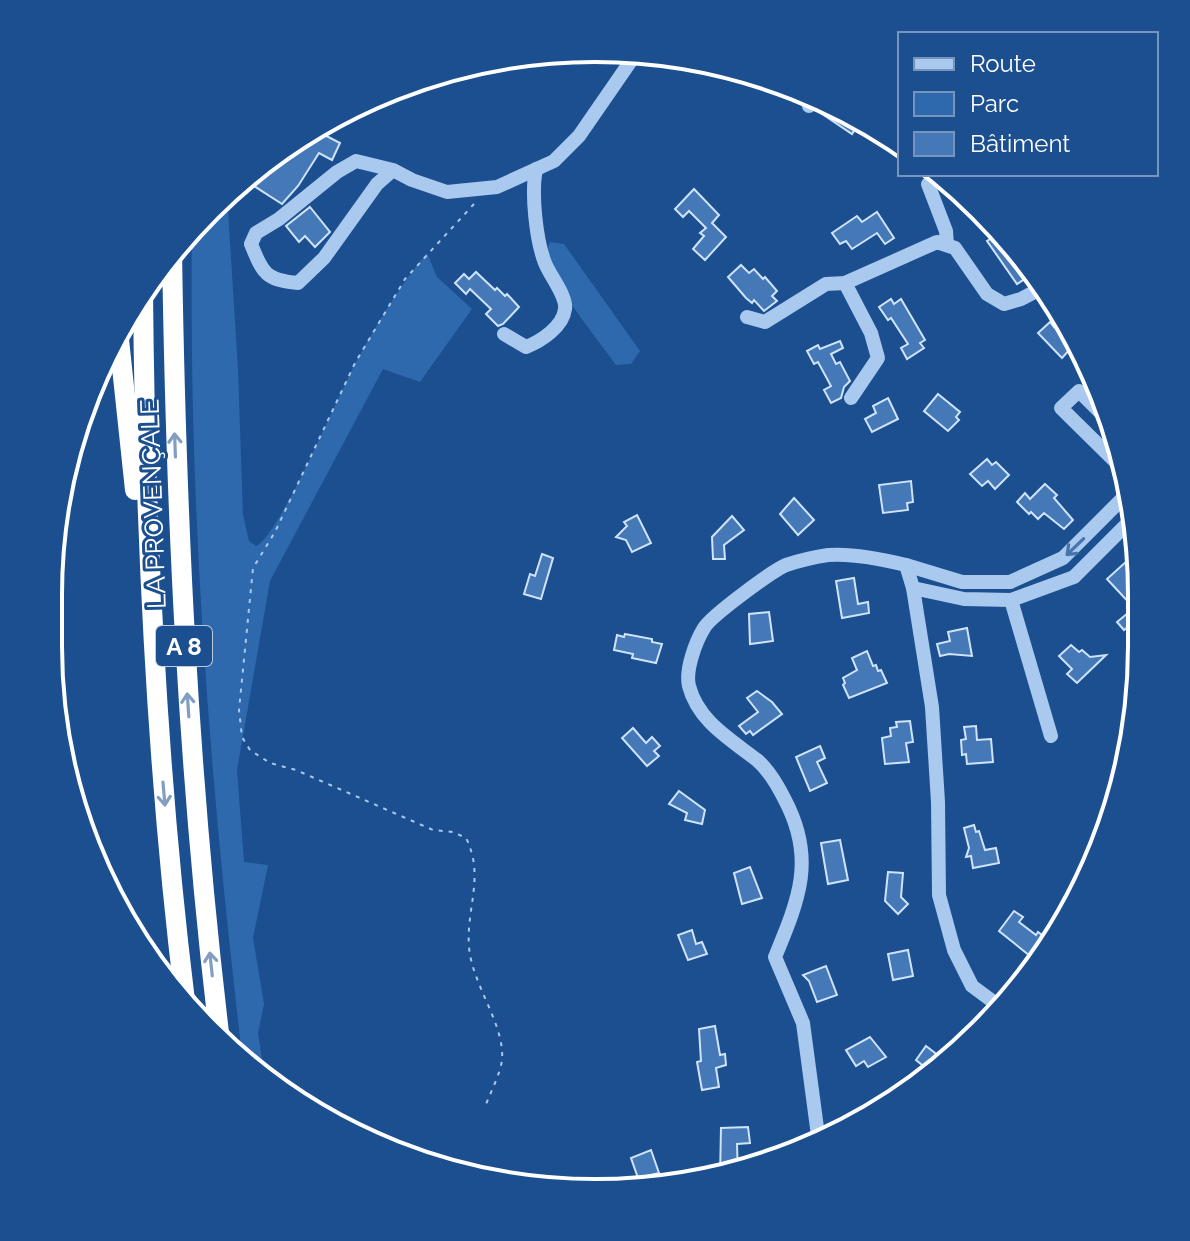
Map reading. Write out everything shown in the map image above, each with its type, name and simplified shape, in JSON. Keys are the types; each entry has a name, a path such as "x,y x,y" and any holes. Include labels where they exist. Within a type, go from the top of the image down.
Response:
{"highway":[{"name":"LA PROVENÇALE","path":"172,271 175,442 185,660 199,856 218,1023"},
{"name":"LA PROVENÇALE","path":"143,312 145,443 155,661 169,850 183,984"},
{"path":"120,352 155,661"}],"street":[{"path":"393,170 377,184 324,258 298,283 275,281 260,267 251,244 256,233 356,161 393,170 447,192 497,187 554,161 579,136 629,63"},
{"path":"504,334 526,347 539,342 561,320 565,311 565,302 543,258 533,184 536,169"},
{"path":"928,184 946,231 947,245"},
{"path":"747,317 765,322 826,284 845,283 937,242 955,248 987,294 1004,304 1033,293"},
{"path":"845,283 871,333 878,358 851,398"},
{"path":"1092,404 1079,391 1061,408 1110,456"},
{"path":"817,1130 803,1023 775,957 803,878 802,846 792,813 761,763 717,730 697,708 687,682 693,655 705,625 785,565 829,555 883,559 962,582 1010,582 1063,558 1120,501"},
{"path":"913,588 964,599 1011,600 1074,577 1123,528"},
{"path":"906,565 913,588 932,707 938,802 939,895 954,950 972,986 992,1001"},
{"path":"1011,600 1051,736"}],"path":[{"path":"481,189 474,205 405,279 355,363 275,532 253,568 239,710 242,737 250,750 270,763 296,770 433,830 453,832 466,838 474,854 475,873 469,947 475,973 500,1040 502,1061 485,1107"}],"green space":[{"path":"228,209 243,515 249,541 256,546 280,517 372,334 427,253 437,277 472,309 420,382 383,369 270,581 237,770 244,862 268,865 253,938 264,1004 258,1033 262,1062 241,1044 231,959 204,646 192,332 192,246"},
{"path":"550,242 564,244 640,351 631,364 616,365 565,294 549,265 546,254"}],"building":[{"path":"819,112 855,129 852,134"},
{"path":"325,135 340,143 332,160 319,153 282,204 254,186"},
{"path":"694,189 719,215 712,223 726,237 705,260 693,249 704,236 700,233 706,228 689,211 683,217 675,209"},
{"path":"310,207 330,232 315,247 305,236 299,242 286,226"},
{"path":"877,212 894,238 885,244 877,233 852,249 846,241 840,244 832,233 857,216 862,222"},
{"path":"991,238 1024,279 1017,284 987,241"},
{"path":"741,265 749,273 754,269 777,291 772,296 777,301 764,311 754,300 752,303 746,298 728,277"},
{"path":"476,272 495,290 497,288 505,296 507,294 519,307 503,324 498,326 486,314 491,309 470,289 466,294 455,283 464,274 469,279"},
{"path":"891,299 894,304 901,299 925,340 920,343 924,348 907,359 901,348 908,344 891,318 888,320 879,307"},
{"path":"1050,322 1069,351 1062,358 1038,333"},
{"path":"840,341 843,348 831,354 836,364 840,362 850,381 844,387 841,398 831,403 824,390 831,386 818,362 814,364 807,351 818,345 820,349"},
{"path":"938,394 960,412 956,417 959,420 948,431 924,411"},
{"path":"888,398 898,419 872,432 865,419 876,413 873,406"},
{"path":"987,459 992,465 996,462 1009,475 995,489 988,481 982,486 970,474"},
{"path":"911,481 913,502 907,503 908,510 883,513 879,485"},
{"path":"1045,484 1057,495 1054,498 1073,520 1064,529 1044,513 1038,519 1031,512 1029,514 1017,502 1025,493 1030,499"},
{"path":"794,498 814,520 798,535 780,514"},
{"path":"637,515 651,543 632,552 626,540 616,537 627,526 624,522"},
{"path":"732,516 744,530 724,545 725,559 713,559 712,537"},
{"path":"542,554 553,558 541,599 524,594 530,574 535,576"},
{"path":"1127,561 1128,602 1107,579"},
{"path":"854,578 858,604 868,602 869,613 842,618 836,581"},
{"path":"769,612 773,641 750,644 749,614"},
{"path":"1128,613 1128,627 1124,630 1117,622"},
{"path":"967,628 972,656 940,656 937,644 950,641 948,632"},
{"path":"625,634 662,644 656,663 614,650 617,635 624,637"},
{"path":"1071,645 1090,657 1106,655 1077,683 1067,674 1072,669 1059,656"},
{"path":"867,651 873,666 881,670 887,683 849,698 843,678 857,670 852,658"},
{"path":"757,691 782,714 753,735 750,731 746,734 739,726 758,712 747,698"},
{"path":"910,721 913,742 906,743 909,762 885,764 882,738 891,736 890,728 897,727 896,722"},
{"path":"976,726 977,740 991,739 993,762 967,764 966,754 962,755 961,740 966,739 964,727"},
{"path":"633,728 646,743 652,737 660,746 654,751 659,756 647,766 622,738"},
{"path":"820,746 825,758 817,762 827,783 810,791 796,757"},
{"path":"679,791 705,810 702,824 685,820 687,813 669,804"},
{"path":"974,825 985,850 996,848 999,863 973,868 971,856 966,857 969,848 964,828"},
{"path":"840,840 848,880 828,884 821,843"},
{"path":"750,867 762,898 742,904 734,873"},
{"path":"888,872 903,873 901,897 908,904 898,914 885,901"},
{"path":"1014,911 1023,917 1019,922 1036,935 1038,932 1042,935 1029,955 999,931"},
{"path":"692,930 696,944 702,942 707,954 688,960 678,935"},
{"path":"908,950 913,976 893,980 888,954"},
{"path":"826,966 837,995 817,1002 809,981 803,975"},
{"path":"715,1026 720,1055 725,1054 726,1065 716,1068 719,1087 702,1090 697,1062 701,1061 699,1029"},
{"path":"870,1037 886,1057 868,1067 864,1061 856,1066 846,1050"},
{"path":"926,1046 937,1054 923,1066 916,1060"},
{"path":"748,1127 750,1143 737,1144 738,1160 720,1164 721,1128"},
{"path":"651,1150 659,1173 638,1177 631,1158"}]}
